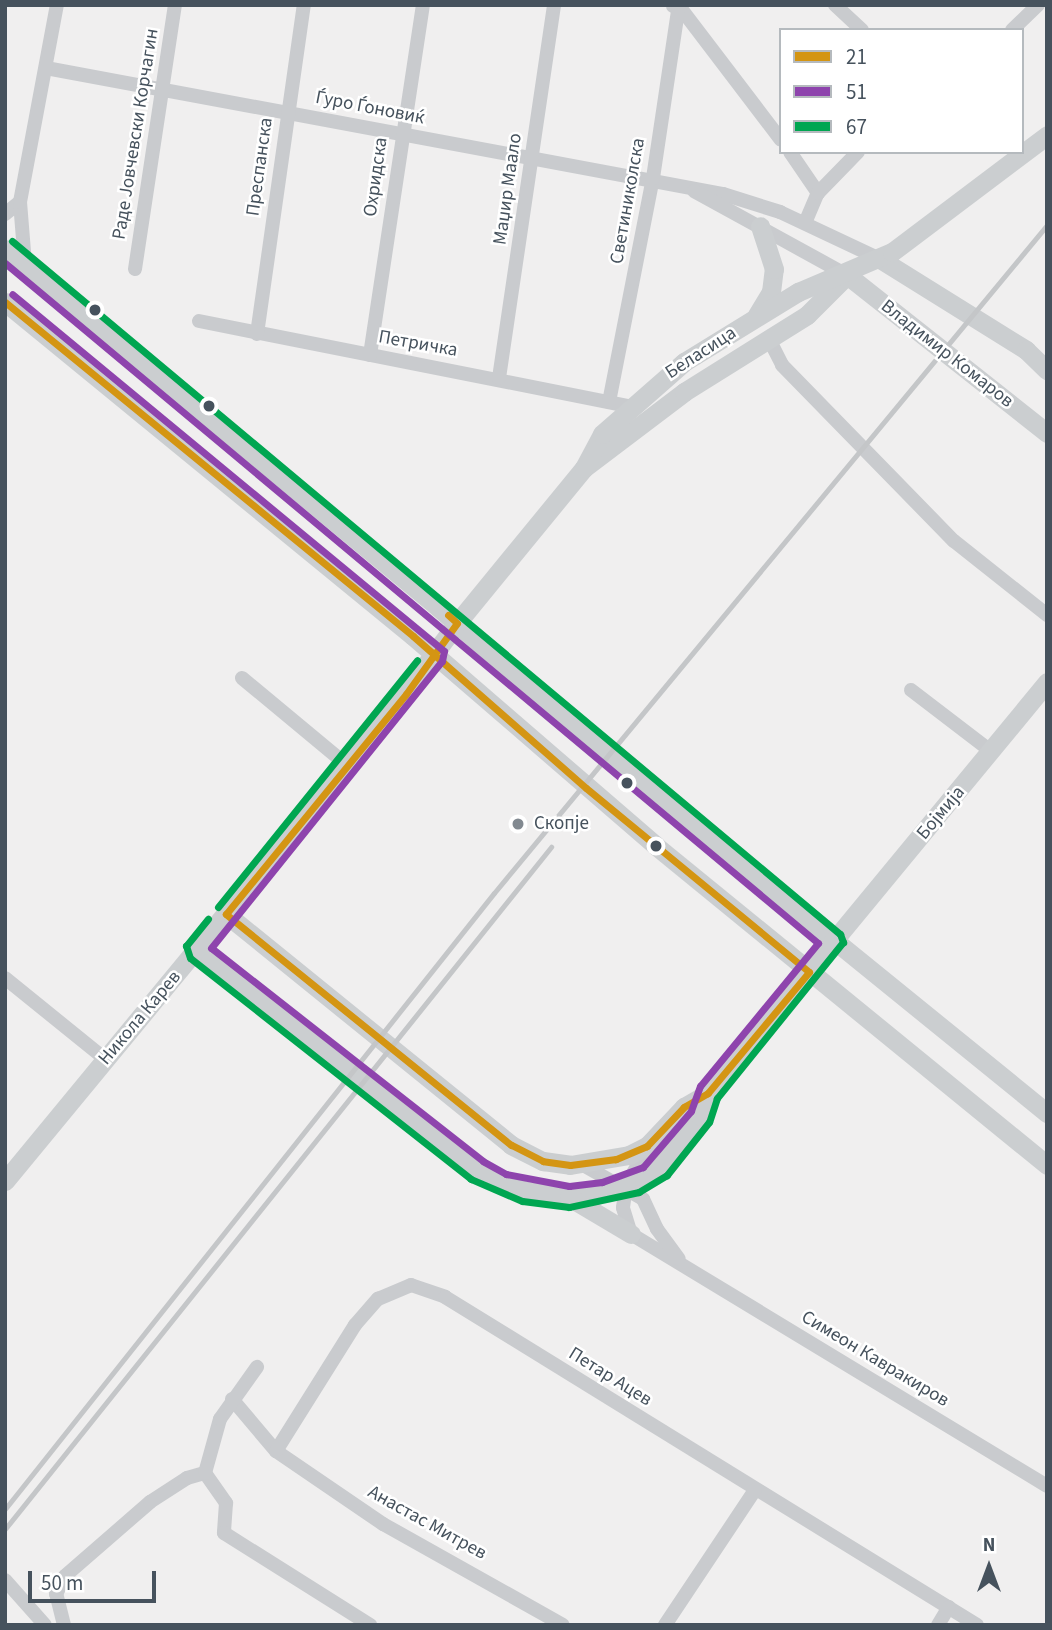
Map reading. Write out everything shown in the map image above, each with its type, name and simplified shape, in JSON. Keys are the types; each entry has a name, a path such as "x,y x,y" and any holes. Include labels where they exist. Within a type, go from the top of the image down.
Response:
{"street":[{"path":"25,264 20,202 57,5"},
{"name":"Раде Јовчевски Корчагин","path":"135,269 175,5"},
{"name":"Преспанска","path":"257,334 304,5"},
{"name":"Охридска","path":"370,355 423,5"},
{"name":"Маџир Маало","path":"499,378 554,5"},
{"path":"835,5 860,28"},
{"path":"1014,28 1038,5"},
{"path":"676,6 779,137"},
{"name":"Светиниколска","path":"608,402 653,178 676,6"},
{"name":"Ѓуро Ѓоновиќ","path":"46,68 653,178 723,194 805,223 880,259"},
{"name":"Беласица","path":"1024,152 1047,135"},
{"path":"791,154 818,193"},
{"path":"805,223 818,193 856,154"},
{"name":"Беласица","path":"457,623 584,468 598,440 630,406 684,362 807,288 848,275 880,259 1021,154"},
{"name":"Ѓуро Ѓоновиќ","path":"687,187 848,275"},
{"path":"5,214 20,202"},
{"path":"753,320 771,292 775,270 770,245 760,226"},
{"path":"5,249 457,623 833,942 1047,1113"},
{"name":"Владимир Комаров","path":"880,259 1026,350 1047,370"},
{"name":"Беласица","path":"584,468 666,405 815,309 848,275"},
{"name":"Владимир Комаров","path":"848,275 1047,433"},
{"path":"5,302 434,654 586,788 808,972 1047,1165"},
{"name":"Петричка","path":"199,321 499,378 630,406"},
{"path":"769,339 782,365 954,541 1047,615"},
{"name":"Никола Карев","path":"5,1181 105,1059 203,955 233,919 457,623"},
{"path":"242,678 348,766"},
{"name":"Бојмија","path":"833,942 1047,682"},
{"path":"911,690 992,752"},
{"path":"233,919 511,1145 543,1161 583,1165 648,1146"},
{"path":"631,1234 623,1208 626,1186 648,1146 684,1107 708,1093 833,942"},
{"path":"203,955 477,1170 525,1191 569,1197 626,1186 660,1167"},
{"path":"5,978 105,1059"},
{"path":"650,1216 649,1188 660,1167 700,1116 708,1093"},
{"name":"Симеон Кавракиров","path":"583,1165 626,1186 643,1199 650,1216 684,1265"},
{"path":"569,1197 631,1234"},
{"name":"Симеон Кавракиров","path":"631,1234 1047,1486"},
{"name":"Петар Ацев","path":"276,1451 355,1325 378,1299 411,1285 445,1297 977,1625"},
{"path":"205,1474 220,1419 257,1367"},
{"name":"Анастас Митрев","path":"232,1399 276,1451 383,1524 563,1625"},
{"path":"205,1474 226,1503 225,1532 370,1625"},
{"path":"64,1625 56,1594 65,1576 150,1502 187,1478 205,1474"},
{"path":"665,1625 755,1490"},
{"path":"5,1580 45,1625"},
{"path":"938,1625 948,1607"}],"railway":[{"path":"5,1509 494,893 1047,225"},
{"path":"5,1529 551,847"}],"transit line":[{"name":"67","path":"12,241 840,934 843,942 717,1098 709,1122 667,1175 639,1192 569,1207 522,1201 471,1179 190,958 186,946 208,919"},
{"name":"51","path":"5,263 818,943 700,1086 691,1111 643,1167 602,1182 569,1186 506,1174 483,1161 211,948 442,661 444,651 12,294"},
{"name":"21","path":"5,302 413,636 586,788 809,972 708,1093 684,1107 647,1146 616,1159 570,1165 543,1161 511,1145 226,914"},
{"name":"21","path":"226,914 406,694 457,623 448,615"},
{"name":"67","path":"218,907 417,660"}],"place":[{"name":"Скопје","path":"518,824"}]}
